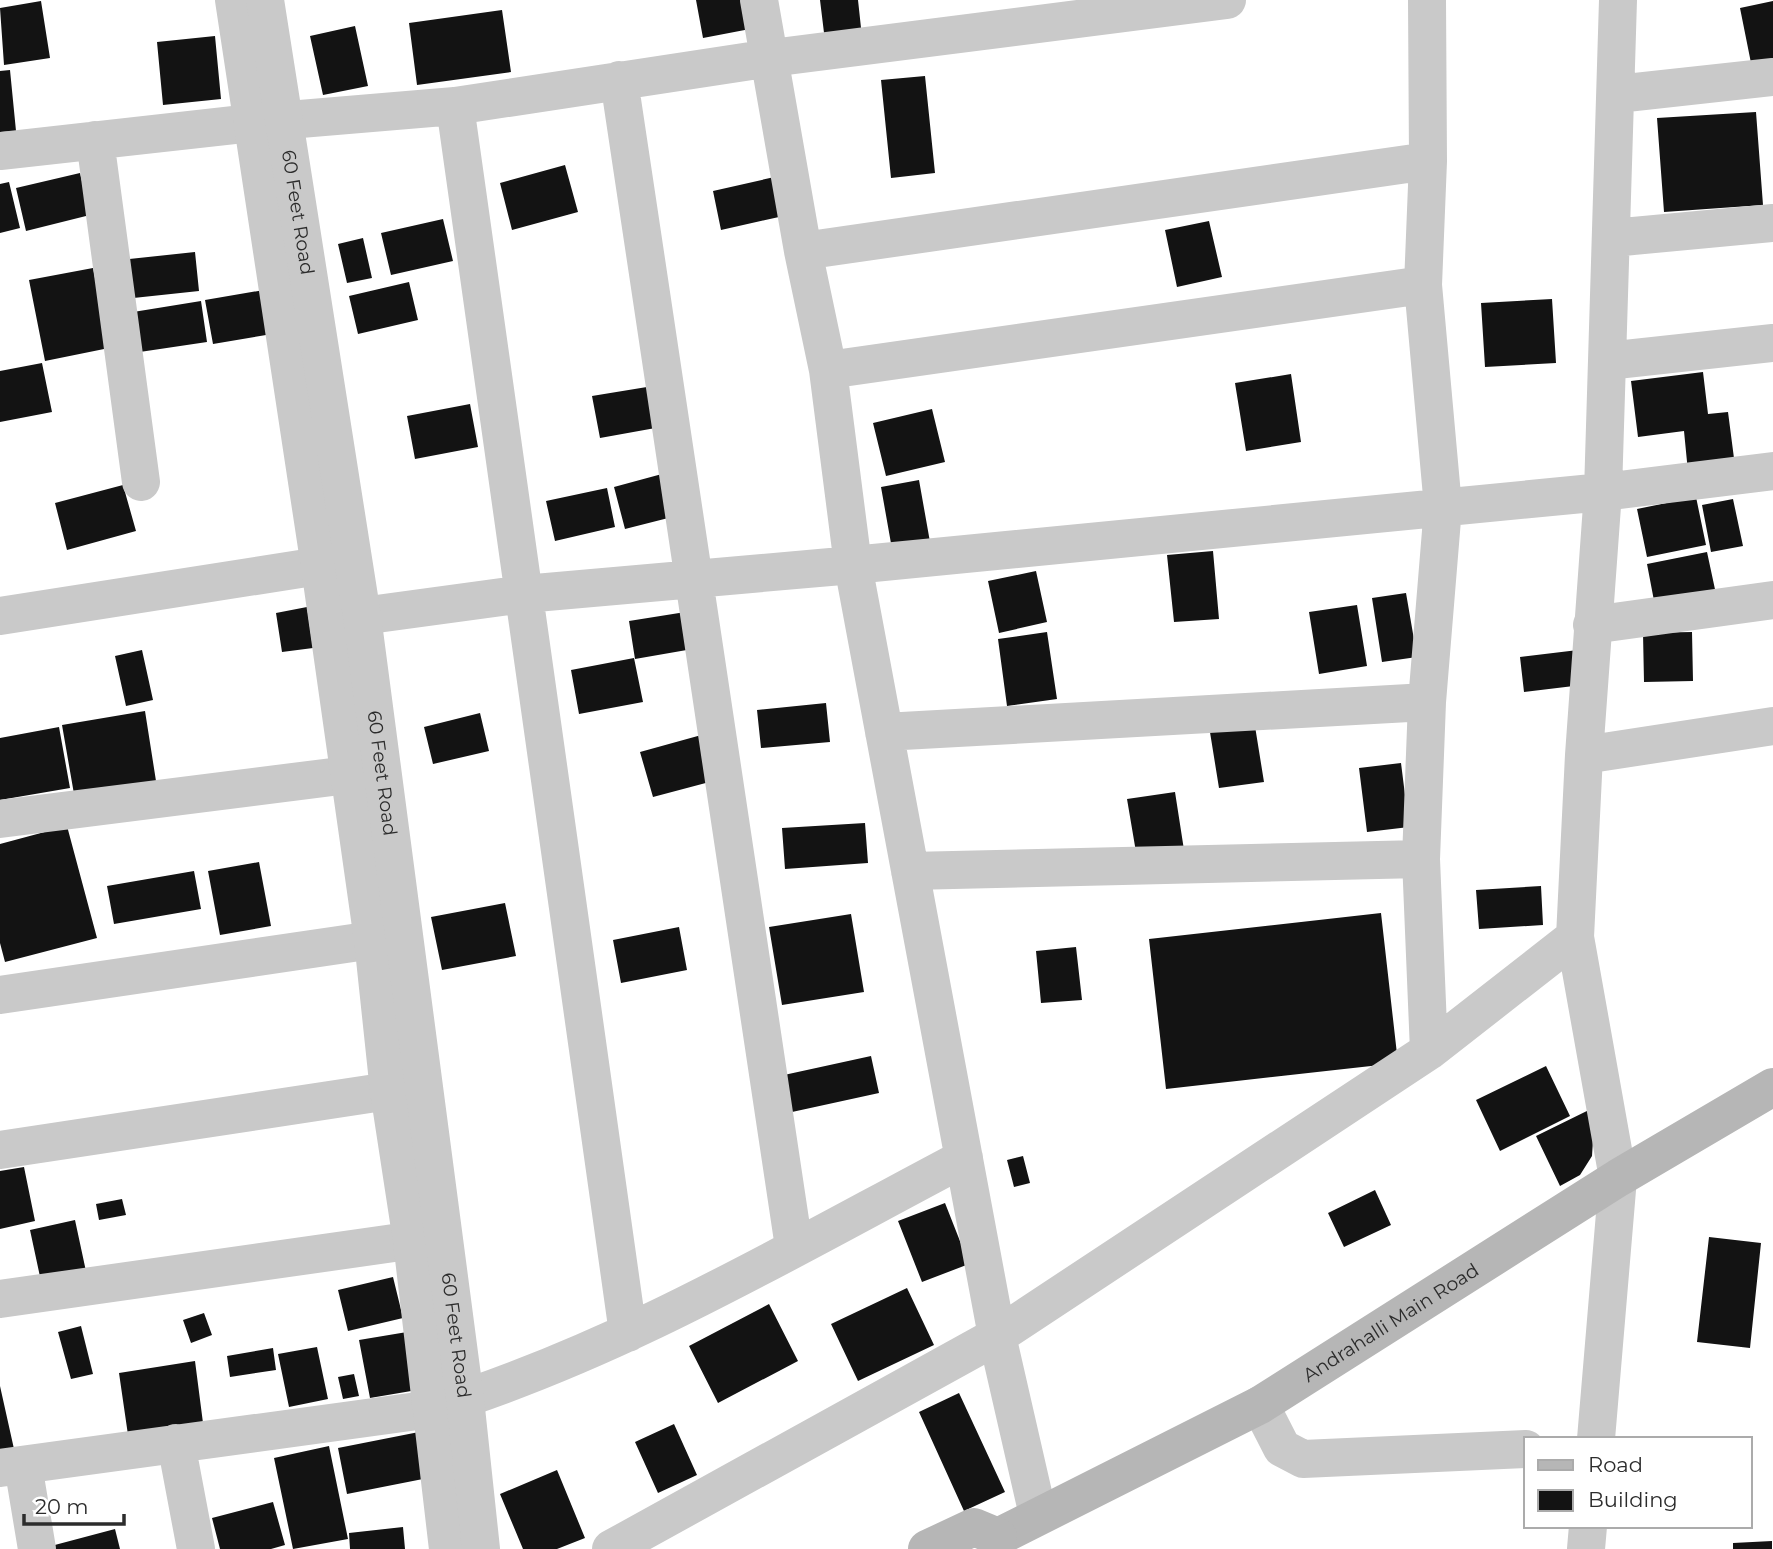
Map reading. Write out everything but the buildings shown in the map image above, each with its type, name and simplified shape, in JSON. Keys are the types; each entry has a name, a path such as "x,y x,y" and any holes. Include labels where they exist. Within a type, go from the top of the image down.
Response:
{"main road":[{"name":"Andrahalli Main Road","path":"927,1549 974,1527 995,1543 1038,1515 1259,1405 1618,1178 1773,1087"}],"street":[{"name":"60 Feet Road","path":"234,0 268,122 337,564 449,1404 481,1549"},
{"name":"60 Feet Road","path":"265,0 268,122"},
{"path":"759,0 803,251 828,370 853,565 997,1336 1038,1515"},
{"path":"0,151 268,122 454,106 771,58 1227,0"},
{"path":"1427,0 1428,161 1423,285 1443,507 1427,702 1421,859 1429,1051"},
{"path":"1596,1437 1618,1178 1575,937 1592,625 1603,492 1618,0"},
{"path":"1617,94 1773,77"},
{"path":"619,80 696,579 794,1247"},
{"path":"454,106 628,1333"},
{"path":"95,140 141,482"},
{"path":"803,251 1428,161"},
{"path":"1612,238 1773,223"},
{"path":"828,370 1423,285"},
{"path":"1607,361 1773,343"},
{"path":"345,621 524,593 853,565 1603,492 1773,471"},
{"path":"0,616 337,564"},
{"path":"1592,625 1773,600"},
{"name":"60 Feet Road","path":"345,621 348,775 373,940 389,1091 428,1238"},
{"path":"884,732 1427,702"},
{"path":"1584,755 1773,726"},
{"path":"0,819 348,775"},
{"path":"910,871 1421,859"},
{"path":"611,1549 997,1336 1429,1051 1575,937"},
{"path":"0,995 373,940"},
{"path":"0,1150 389,1091"},
{"path":"37,1549 11,1466 449,1404 628,1333 964,1158"},
{"path":"0,1299 428,1238"},
{"name":"60 Feet Road","path":"448,1549 449,1404"},
{"path":"1259,1405 1282,1448 1303,1459 1524,1448"},
{"path":"176,1443 196,1549"},
{"path":"1586,1549 1588,1528"}]}
